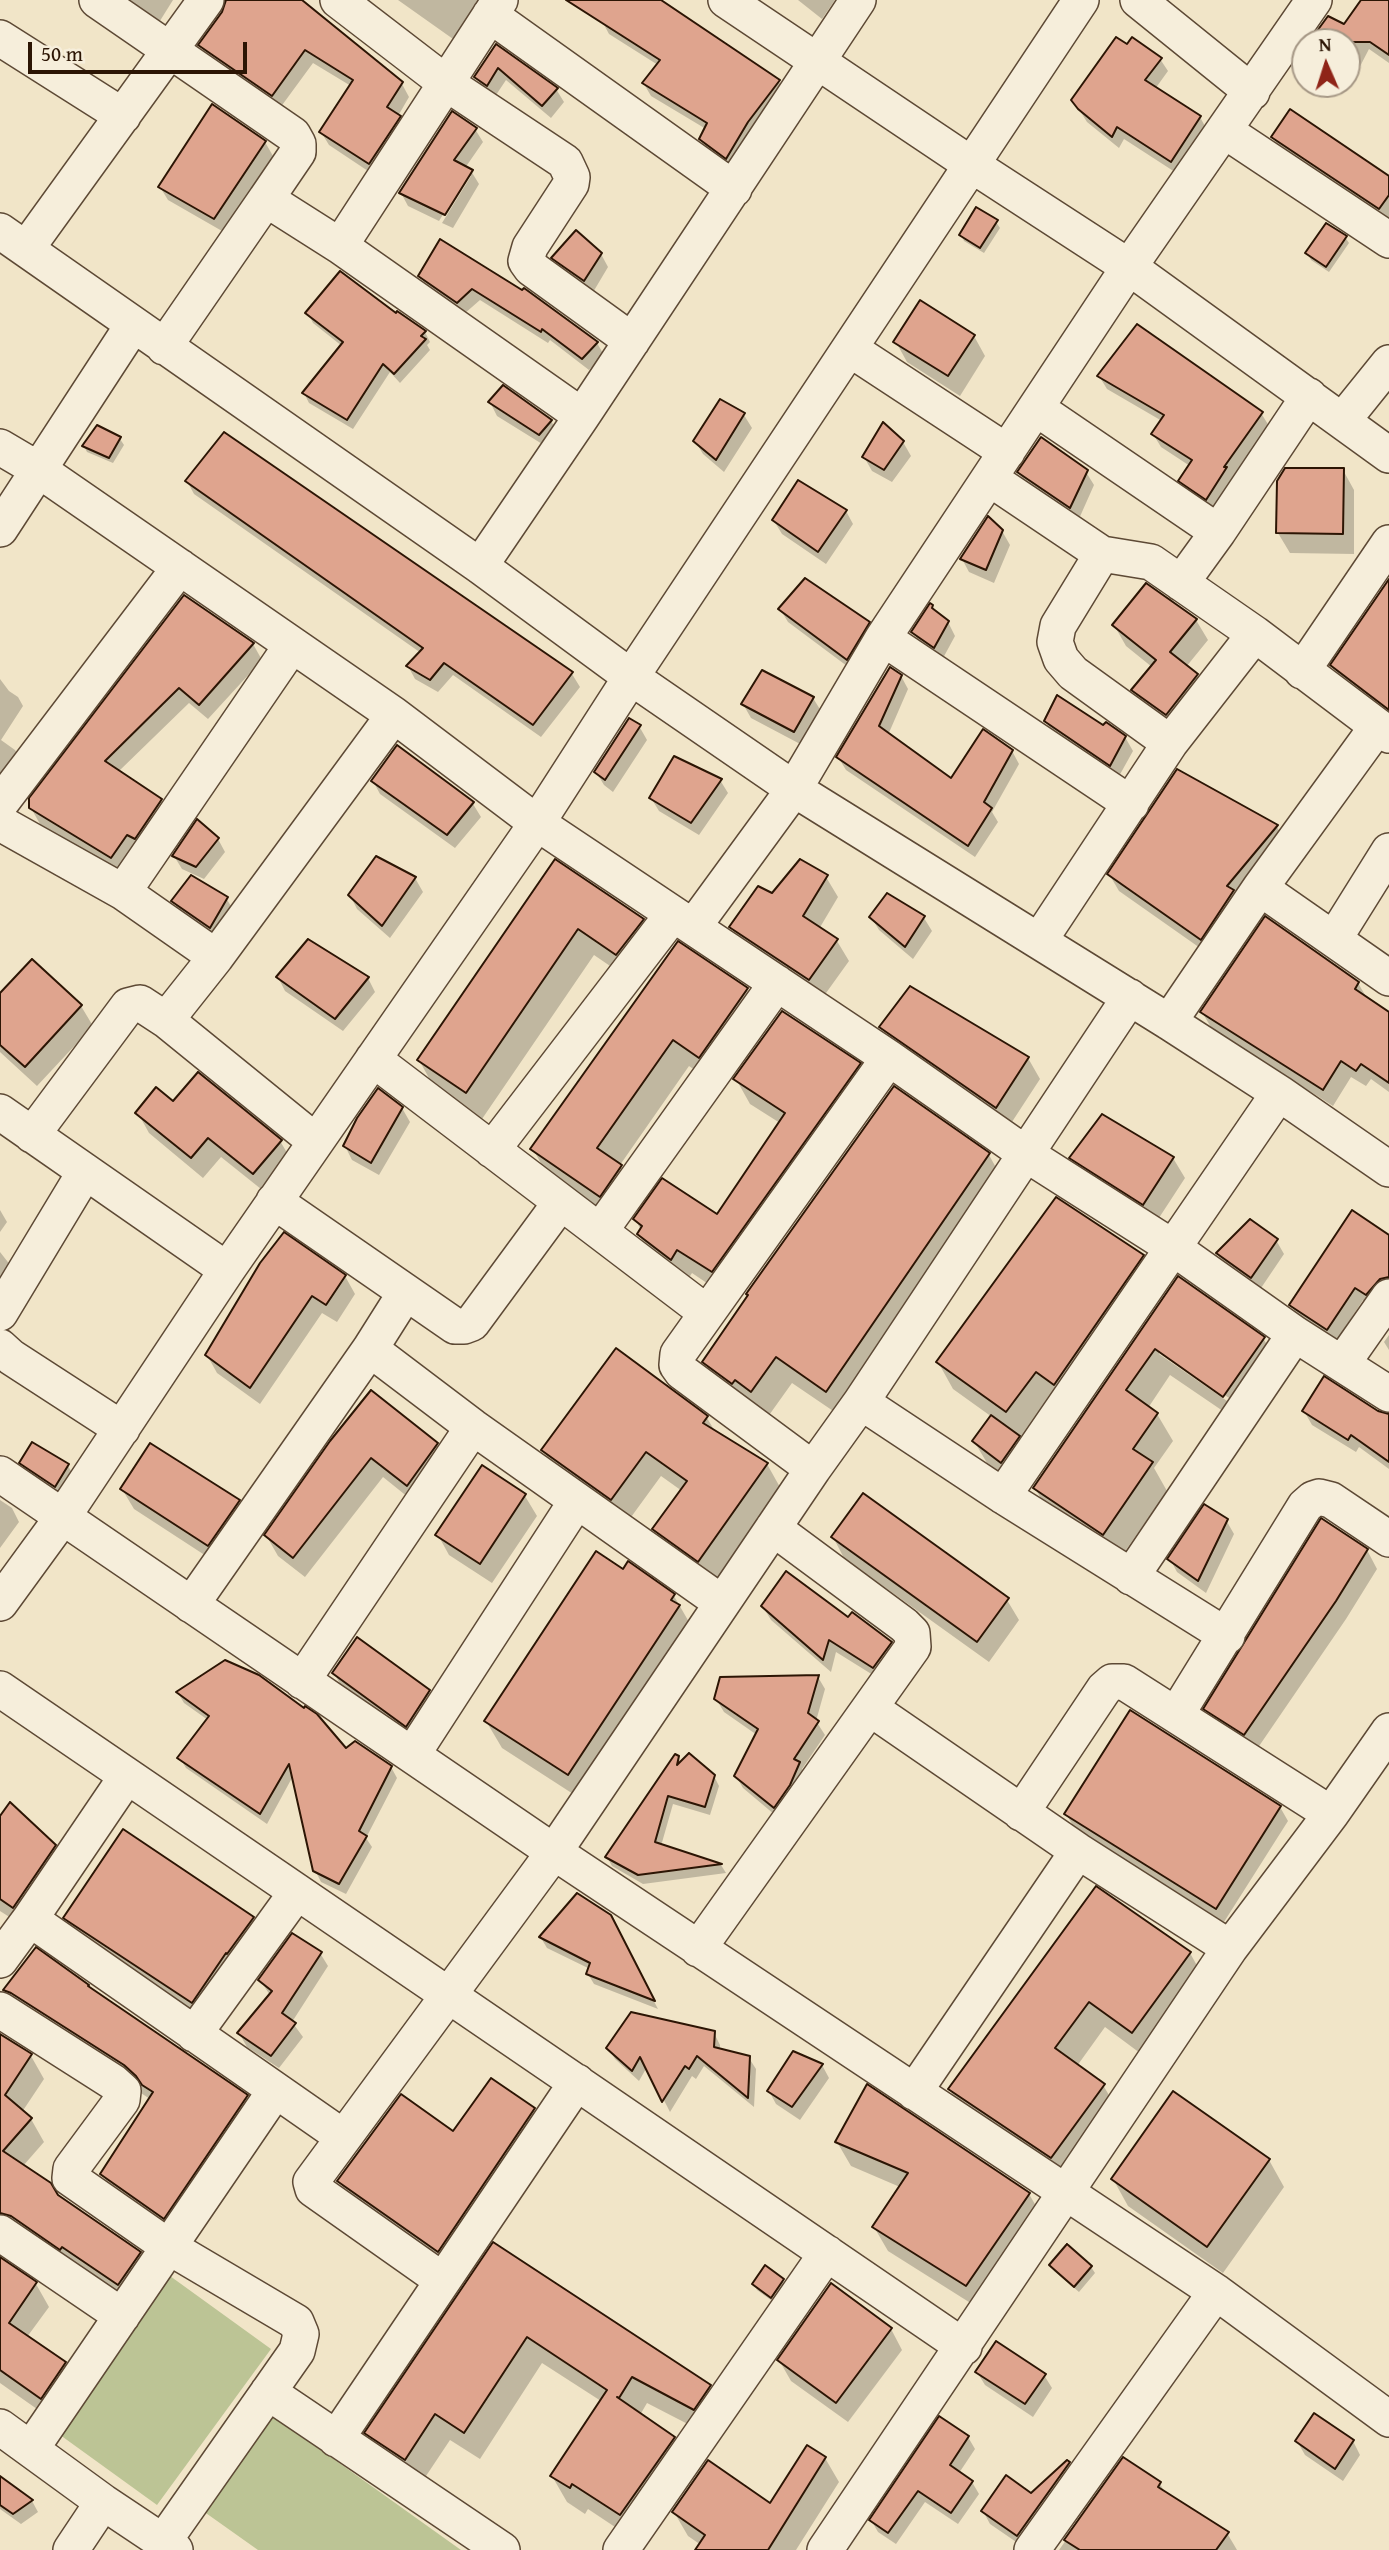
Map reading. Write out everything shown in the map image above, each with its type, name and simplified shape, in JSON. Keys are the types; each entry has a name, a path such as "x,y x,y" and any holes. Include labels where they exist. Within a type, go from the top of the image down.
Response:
{"street":[{"path":"97,0 296,139 298,152 164,347"},
{"path":"206,0 123,116 13,240 480,566 631,677 794,789 1169,1022 1389,1169"},
{"path":"338,0 446,83 565,162 572,177 570,184 530,247 526,261 531,268 632,341"},
{"path":"726,0 1129,267 1389,455"},
{"path":"480,566 858,0"},
{"path":"0,1604 62,1518 315,1141 537,823 1081,0"},
{"path":"1138,0 1252,92"},
{"path":"492,1150 794,789 883,638 1129,267 1314,0"},
{"path":"340,246 495,7 734,189"},
{"path":"0,38 123,116"},
{"path":"1224,131 1389,240"},
{"path":"267,199 340,246 582,416"},
{"path":"0,529 133,325"},
{"path":"850,349 998,465 1102,554 1143,559 1255,634 1383,731 1260,888 1169,1022"},
{"path":"1343,420 1389,363"},
{"path":"1181,583 1309,396"},
{"path":"1036,408 1218,532"},
{"path":"0,447 39,470 394,715 537,823 889,1058 1026,1154 1172,1247 1295,1334 1389,1394"},
{"path":"1302,671 1389,543"},
{"path":"1102,554 1058,625 1055,642 1061,659 1073,673 1170,743"},
{"path":"0,804 180,567"},
{"path":"1039,941 1170,743 1255,634"},
{"path":"883,638 1131,804"},
{"path":"123,892 292,645"},
{"path":"166,1020 216,957 394,715"},
{"path":"0,823 123,892 216,957"},
{"path":"1334,939 1389,851"},
{"path":"1260,888 1389,978"},
{"path":"600,1231 778,983"},
{"path":"442,2280 313,2189 311,2182 554,1852 861,1402 1129,997"},
{"path":"32,1135 128,1006 140,1003 166,1020 315,1141"},
{"path":"813,1469 682,1372 677,1365 678,1354 889,1058"},
{"path":"373,1059 707,1313"},
{"path":"1003,1496 1279,1093"},
{"path":"0,1112 227,1270"},
{"path":"0,1314 86,1172"},
{"path":"274,1201 455,1325 464,1326 472,1323 561,1202"},
{"path":"191,1605 407,1292"},
{"path":"1342,1364 1389,1297"},
{"path":"1131,1577 1295,1334"},
{"path":"0,1347 10,1357 122,1429"},
{"path":"370,1349 472,1427 722,1603"},
{"path":"861,1402 1003,1496 1227,1636"},
{"path":"302,1681 472,1427"},
{"path":"0,1474 698,1949 1216,2292 1389,2419"},
{"path":"1176,1715 1312,1499 1319,1497 1331,1500 1389,1539"},
{"path":"412,1755 576,1502"},
{"path":"698,1949 913,1647 912,1633 773,1528"},
{"path":"1021,1812 1104,1689 1112,1682 1124,1682 1331,1814"},
{"path":"0,1689 964,2347"},
{"path":"870,1708 1078,1851 1230,1948"},
{"path":"825,2550 1230,1948 1331,1814 1389,1731"},
{"path":"0,1960 127,1776"},
{"path":"914,2092 1078,1851"},
{"path":"194,2034 297,1892"},
{"path":"30,1919 343,2137"},
{"path":"0,2010 121,2088 124,2095 71,2169 70,2178 169,2247 296,2322 301,2334 297,2351 169,2546 0,2427"},
{"path":"336,2439 577,2082"},
{"path":"31,2449 275,2091"},
{"path":"0,2233 122,2316"},
{"path":"621,2550 827,2253"},
{"path":"1032,2550 1216,2292"},
{"path":"268,2392 502,2550"},
{"path":"71,2550 103,2502"}],"green space":[{"path":"170,2276 271,2349 157,2505 56,2432"},
{"path":"272,2415 461,2550 258,2550 203,2511"}],"building":[{"path":"226,0 302,0 403,82 387,107 401,116 369,164 319,132 353,80 305,50 272,96 198,45 222,12"},
{"path":"566,0 661,0 780,80 748,122 726,159 699,139 707,123 642,83 660,60"},
{"path":"1361,0 1389,0 1389,55 1370,42 1361,42 1361,28 1319,28 1328,16 1344,24"},
{"path":"1116,37 1127,44 1132,37 1162,58 1145,80 1201,116 1171,162 1117,127 1112,137 1071,100"},
{"path":"496,44 558,88 542,106 498,68 487,86 474,77"},
{"path":"212,104 266,141 214,219 158,187"},
{"path":"1290,109 1389,176 1389,195 1379,209 1271,137"},
{"path":"452,111 477,128 454,160 473,170 445,215 399,193"},
{"path":"976,207 998,220 980,248 959,235"},
{"path":"1326,223 1347,236 1326,267 1305,253"},
{"path":"576,230 602,253 584,281 551,258"},
{"path":"440,239 522,290 524,288 598,342 582,359 542,329 541,332 472,289 457,303 418,276"},
{"path":"340,271 396,313 397,311 426,331 421,336 426,339 394,374 383,364 347,420 302,393 343,342 305,313"},
{"path":"920,300 975,335 948,376 893,342"},
{"path":"1137,324 1263,412 1224,467 1227,467 1206,500 1178,481 1192,460 1151,434 1164,415 1097,376"},
{"path":"503,385 552,420 539,435 488,402"},
{"path":"720,399 745,413 716,460 693,441"},
{"path":"883,422 904,441 884,470 862,457"},
{"path":"97,425 121,437 109,458 82,446"},
{"path":"224,432 573,672 533,725 444,663 430,680 406,666 423,648 185,481"},
{"path":"1041,437 1088,470 1070,508 1017,472"},
{"path":"1285,468 1344,468 1343,534 1276,533 1277,481"},
{"path":"798,480 847,510 818,552 772,520"},
{"path":"988,516 1003,530 986,570 960,559"},
{"path":"805,578 870,622 847,660 778,609"},
{"path":"1389,579 1389,710 1330,665"},
{"path":"1146,583 1197,619 1170,652 1198,674 1166,715 1131,690 1156,660 1112,625"},
{"path":"184,595 254,643 199,705 179,688 105,761 162,799 135,839 127,835 111,858 29,808 29,798"},
{"path":"930,603 932,608 949,621 934,648 911,632"},
{"path":"890,667 902,675 879,726 951,778 983,729 1013,750 984,802 992,808 968,846 836,757"},
{"path":"762,670 814,697 794,732 741,704"},
{"path":"1057,695 1103,725 1106,722 1126,736 1110,766 1044,721"},
{"path":"629,718 641,725 605,780 594,772"},
{"path":"397,745 474,802 447,835 371,781"},
{"path":"674,756 722,779 691,823 649,798"},
{"path":"1177,769 1278,825 1227,886 1234,890 1201,940 1107,874"},
{"path":"197,819 219,838 196,867 172,856"},
{"path":"376,856 416,877 382,926 348,895"},
{"path":"555,859 644,919 616,955 578,929 466,1093 417,1060"},
{"path":"800,859 828,875 803,916 838,939 809,980 729,927 758,886 772,893"},
{"path":"191,875 228,897 210,928 171,901"},
{"path":"887,893 925,916 905,947 869,917"},
{"path":"1265,916 1359,982 1355,989 1389,1012 1389,1083 1361,1064 1356,1071 1341,1061 1323,1090 1200,1012"},
{"path":"308,939 369,977 335,1019 276,977"},
{"path":"678,941 748,988 699,1058 673,1040 597,1148 622,1165 600,1197 530,1149"},
{"path":"32,959 82,1005 25,1067 0,1045 0,993"},
{"path":"910,986 1029,1057 996,1108 879,1027"},
{"path":"782,1011 861,1063 712,1272 677,1250 671,1260 637,1234 642,1226 633,1219 662,1178 717,1214 785,1113 733,1079"},
{"path":"198,1072 282,1140 253,1174 208,1138 191,1158 135,1113 156,1087 173,1101"},
{"path":"894,1086 990,1153 826,1392 776,1357 751,1392 735,1380 732,1384 702,1362 748,1295 746,1294"},
{"path":"378,1088 403,1107 371,1163 343,1146 357,1118"},
{"path":"1102,1114 1174,1157 1143,1205 1069,1158"},
{"path":"1056,1197 1144,1255 1054,1385 1036,1372 1006,1412 936,1362"},
{"path":"1352,1210 1389,1235 1389,1277 1380,1279 1366,1295 1355,1288 1327,1330 1289,1305"},
{"path":"1250,1219 1278,1239 1251,1278 1216,1253"},
{"path":"284,1232 346,1275 326,1305 312,1296 250,1388 205,1355 260,1263"},
{"path":"1178,1276 1265,1337 1223,1397 1155,1349 1126,1390 1158,1413 1133,1449 1153,1462 1103,1535 1033,1488"},
{"path":"616,1348 708,1416 703,1423 768,1463 698,1562 652,1529 687,1481 646,1452 611,1500 541,1450"},
{"path":"1324,1376 1378,1411 1389,1414 1389,1462 1351,1435 1348,1440 1302,1411"},
{"path":"371,1390 438,1443 407,1486 371,1458 293,1558 264,1535 330,1441"},
{"path":"991,1415 1020,1436 1001,1463 972,1441"},
{"path":"32,1442 69,1464 55,1487 19,1463"},
{"path":"150,1443 240,1500 208,1546 120,1489"},
{"path":"482,1465 526,1494 480,1564 435,1535"},
{"path":"863,1493 1009,1598 977,1642 831,1537"},
{"path":"1204,1504 1228,1519 1198,1581 1167,1559"},
{"path":"1321,1518 1368,1549 1336,1601 1244,1735 1203,1709"},
{"path":"596,1551 623,1569 628,1561 675,1594 671,1600 680,1605 568,1775 484,1721"},
{"path":"786,1571 848,1617 852,1612 892,1642 873,1668 829,1640 823,1660 761,1606"},
{"path":"357,1637 430,1690 406,1727 332,1673"},
{"path":"225,1660 259,1675 304,1708 305,1706 317,1714 346,1748 355,1741 392,1766 359,1831 367,1836 339,1884 313,1871 289,1764 260,1814 177,1758 209,1716 176,1692"},
{"path":"819,1675 808,1713 819,1721 794,1759 800,1762 790,1785 774,1808 734,1776 758,1729 714,1699 720,1677"},
{"path":"1130,1710 1281,1806 1216,1909 1064,1814"},
{"path":"689,1753 715,1775 705,1807 668,1796 655,1842 722,1864 638,1875 605,1857 675,1754 679,1756 677,1765"},
{"path":"10,1802 56,1845 13,1908 0,1899 0,1816"},
{"path":"123,1829 254,1917 192,2003 63,1918"},
{"path":"1096,1886 1191,1952 1132,2033 1089,2002 1055,2048 1105,2084 1051,2158 948,2089"},
{"path":"577,1893 611,1915 655,2001 586,1974 590,1963 539,1937"},
{"path":"292,1933 322,1952 282,2013 296,2023 271,2056 237,2033 272,1991 258,1980"},
{"path":"36,1947 88,1986 248,2095 164,2219 100,2174 153,2092 142,2085 124,2065 3,1990"},
{"path":"631,2012 715,2031 714,2047 750,2056 748,2098 697,2056 689,2069 685,2066 662,2102 640,2057 632,2071 606,2048"},
{"path":"0,2034 32,2054 5,2095 32,2118 3,2151 51,2183 58,2195 141,2252 118,2285 62,2247 60,2250 11,2216 0,2213"},
{"path":"793,2051 823,2064 792,2107 767,2091"},
{"path":"491,2078 535,2108 438,2252 337,2181 401,2094 453,2131"},
{"path":"867,2084 1030,2193 966,2286 872,2227 908,2173 835,2142"},
{"path":"1173,2091 1270,2159 1207,2247 1111,2179"},
{"path":"493,2242 711,2385 694,2410 632,2377 619,2398 617,2397 675,2437 620,2515 572,2484 570,2488 550,2476 607,2390 527,2337 464,2433 435,2414 405,2460 364,2433"},
{"path":"1067,2244 1092,2266 1074,2287 1049,2265"},
{"path":"0,2257 37,2282 9,2323 66,2362 41,2399 0,2370"},
{"path":"765,2265 784,2279 771,2298 752,2284"},
{"path":"831,2283 892,2328 836,2403 777,2360"},
{"path":"996,2341 1046,2374 1025,2404 975,2372"},
{"path":"1314,2413 1354,2440 1335,2469 1295,2441"},
{"path":"939,2416 969,2436 950,2465 973,2481 951,2513 918,2491 888,2533 869,2520"},
{"path":"807,2445 826,2457 768,2550 695,2550 705,2535 672,2512 708,2460 770,2503"},
{"path":"1123,2457 1161,2482 1158,2487 1229,2532 1216,2550 1080,2550 1064,2540"},
{"path":"1067,2460 1070,2462 1017,2536 981,2511 1006,2475 1031,2493"},
{"path":"0,2476 33,2500 13,2514 0,2505"}]}
